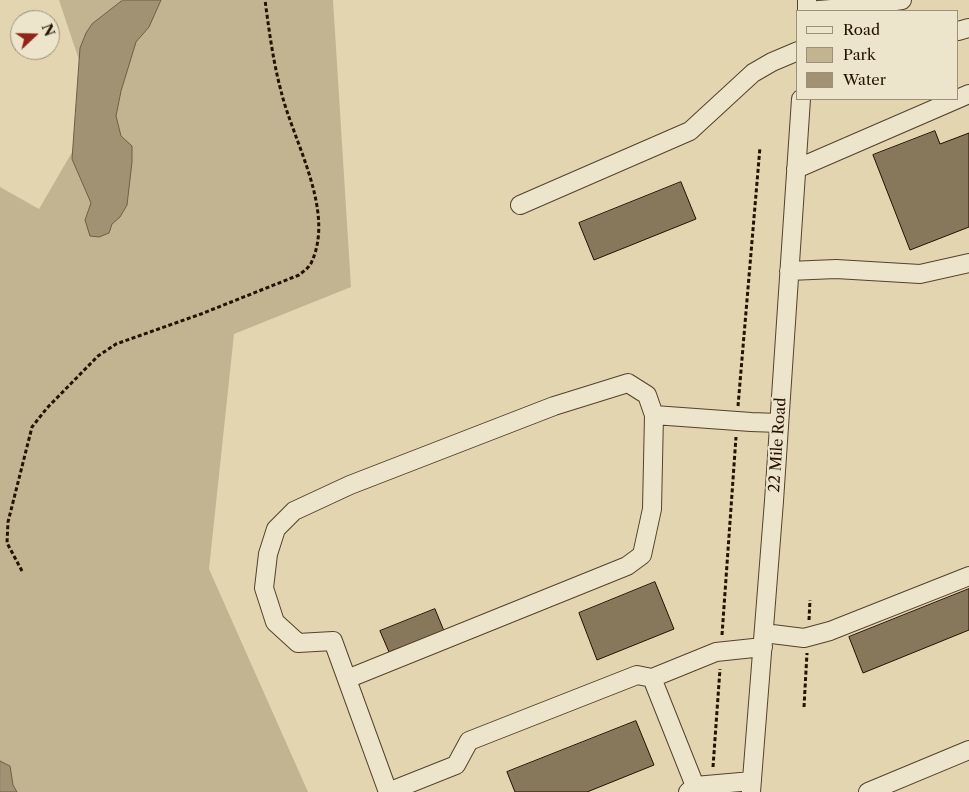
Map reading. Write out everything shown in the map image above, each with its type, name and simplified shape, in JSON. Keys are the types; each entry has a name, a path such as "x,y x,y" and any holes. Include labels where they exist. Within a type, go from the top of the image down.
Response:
{"street":[{"path":"819,10 902,0"},
{"path":"520,205 690,131 753,73 796,52"},
{"name":"22 Mile Road","path":"752,786 801,100"},
{"path":"796,169 955,100"},
{"path":"789,270 836,269 920,274 969,263"},
{"path":"347,678 627,566 642,555 652,509 654,415 647,395 628,383 554,406 350,485 294,511 276,529 268,554 264,588 275,622 298,643 333,641 388,792 456,765 469,741 637,675 652,678 716,652 763,640 804,638 830,631 969,576"},
{"path":"654,415 737,422 779,423"},
{"path":"652,678 698,787 752,786"},
{"path":"868,792 969,750"}],"path":[{"path":"22,571 7,542 8,522 32,427 47,408 98,356 116,344 299,276 311,263 318,244 318,223 314,196 310,174 281,93 266,0"},
{"path":"698,787 721,652 737,422 760,147"}],"green space":[{"path":"59,0 333,0 351,287 234,334 209,569 308,792 0,792 0,187 39,209 96,111"}],"water":[{"path":"123,0 161,0 149,27 136,42 121,91 116,116 121,136 132,146 127,205 120,217 112,224 109,233 99,237 90,236 85,220 91,203 72,159 80,48 92,24"},
{"path":"0,761 10,766 13,785 17,792 0,792"}],"building":[{"path":"935,131 940,144 969,133 969,227 910,250 873,155"},
{"path":"681,182 696,219 594,260 579,223"},
{"path":"655,582 674,629 597,660 579,613"},
{"path":"969,589 969,630 863,673 849,637"},
{"path":"435,609 444,631 389,652 380,631"},
{"path":"636,721 654,765 587,792 515,792 507,772"}]}
